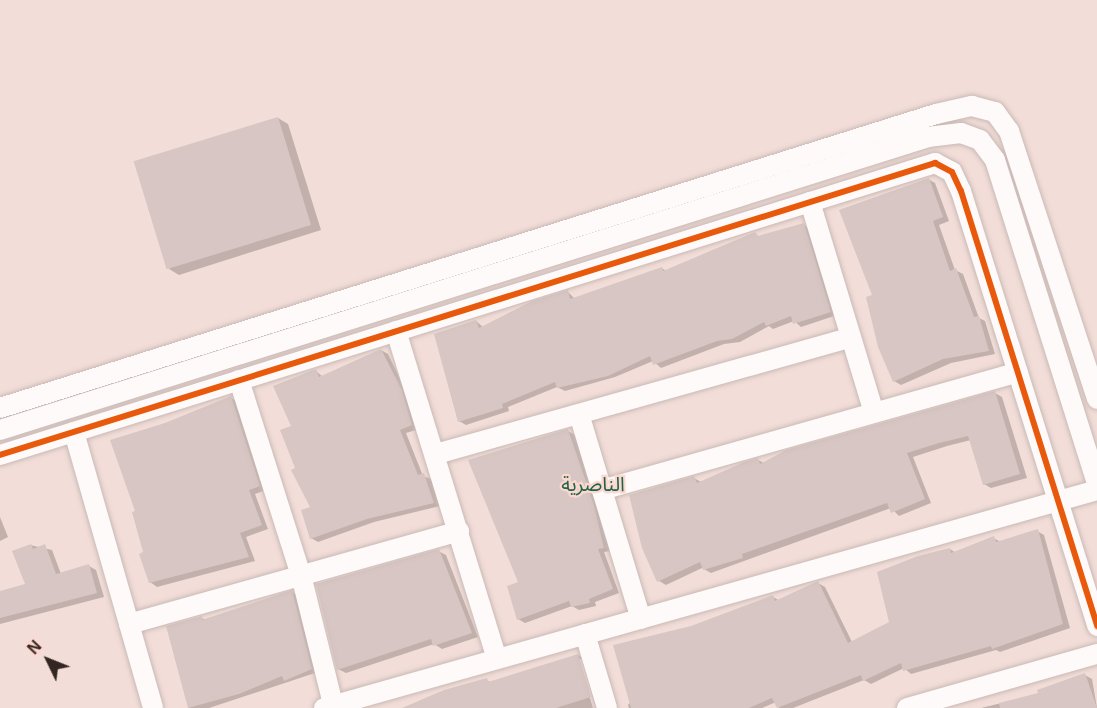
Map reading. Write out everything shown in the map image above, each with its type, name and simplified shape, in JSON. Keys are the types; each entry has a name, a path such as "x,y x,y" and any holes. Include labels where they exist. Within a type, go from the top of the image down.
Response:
{"street":[{"path":"0,408 936,114 972,106 995,112 1009,131 1097,399"},
{"path":"0,430 928,137 961,133 980,140 995,160 1097,484"},
{"path":"0,455 935,163 952,172 1018,372 1097,626"},
{"path":"810,202 874,413"},
{"path":"396,331 436,454 497,659"},
{"path":"436,454 851,337"},
{"path":"602,490 1018,372"},
{"path":"239,381 301,575 330,707 1097,490"},
{"path":"579,414 641,619"},
{"path":"74,432 153,708"},
{"path":"129,624 459,531"},
{"path":"585,634 608,708"},
{"path":"906,708 1097,654"}],"building":[{"path":"278,117 311,225 167,269 134,161"},
{"path":"929,178 943,217 933,221 950,271 956,268 974,317 979,316 989,351 943,359 893,382 878,347 866,297 872,295 839,210"},
{"path":"804,223 831,312 793,324 791,316 766,326 764,322 732,339 717,341 653,365 650,356 608,376 557,388 555,382 502,404 503,408 458,422 434,334 476,320 479,328 532,301 568,290 570,299 662,267 663,271 755,232 758,236"},
{"path":"381,349 402,390 412,425 400,430 418,475 424,473 434,503 367,519 310,539 301,510 310,507 291,470 295,468 280,430 291,426 273,386 316,369 319,377"},
{"path":"995,391 1020,474 983,485 968,436 939,443 907,453 925,499 891,513 887,503 742,554 743,558 703,570 700,562 657,582 642,548 629,495 694,476 697,483 744,462 758,458 760,464 786,450"},
{"path":"231,396 260,486 249,490 262,525 240,533 249,557 149,583 139,554 143,552 132,512 135,511 110,440 165,423"},
{"path":"568,429 594,505 604,548 598,549 613,589 589,599 590,603 571,607 569,601 517,620 507,586 518,582 468,460"},
{"path":"1038,529 1063,624 992,649 991,646 903,671 901,663 863,681 861,675 777,708 772,698 749,708 631,708 613,645 691,626 773,595 775,601 818,581 848,643 889,622 877,572 918,556 950,548 951,553 994,536 996,542"},
{"path":"31,544 33,549 45,544 56,574 89,564 97,593 0,618 0,591 25,584 12,551"},
{"path":"439,549 472,633 433,646 431,639 337,670 316,584"},
{"path":"292,590 312,669 284,681 282,676 239,694 188,708 166,626 202,616 202,620"},
{"path":"578,654 591,697 556,708 402,708 444,690 487,678 488,682"},
{"path":"1085,673 1097,708 1000,708 999,703 1038,693 1037,690"}],"cycle path":[{"path":"0,455 935,163 952,172 961,191 1097,626"}],"district":[{"name":"الناصرية","path":"593,484"}]}
